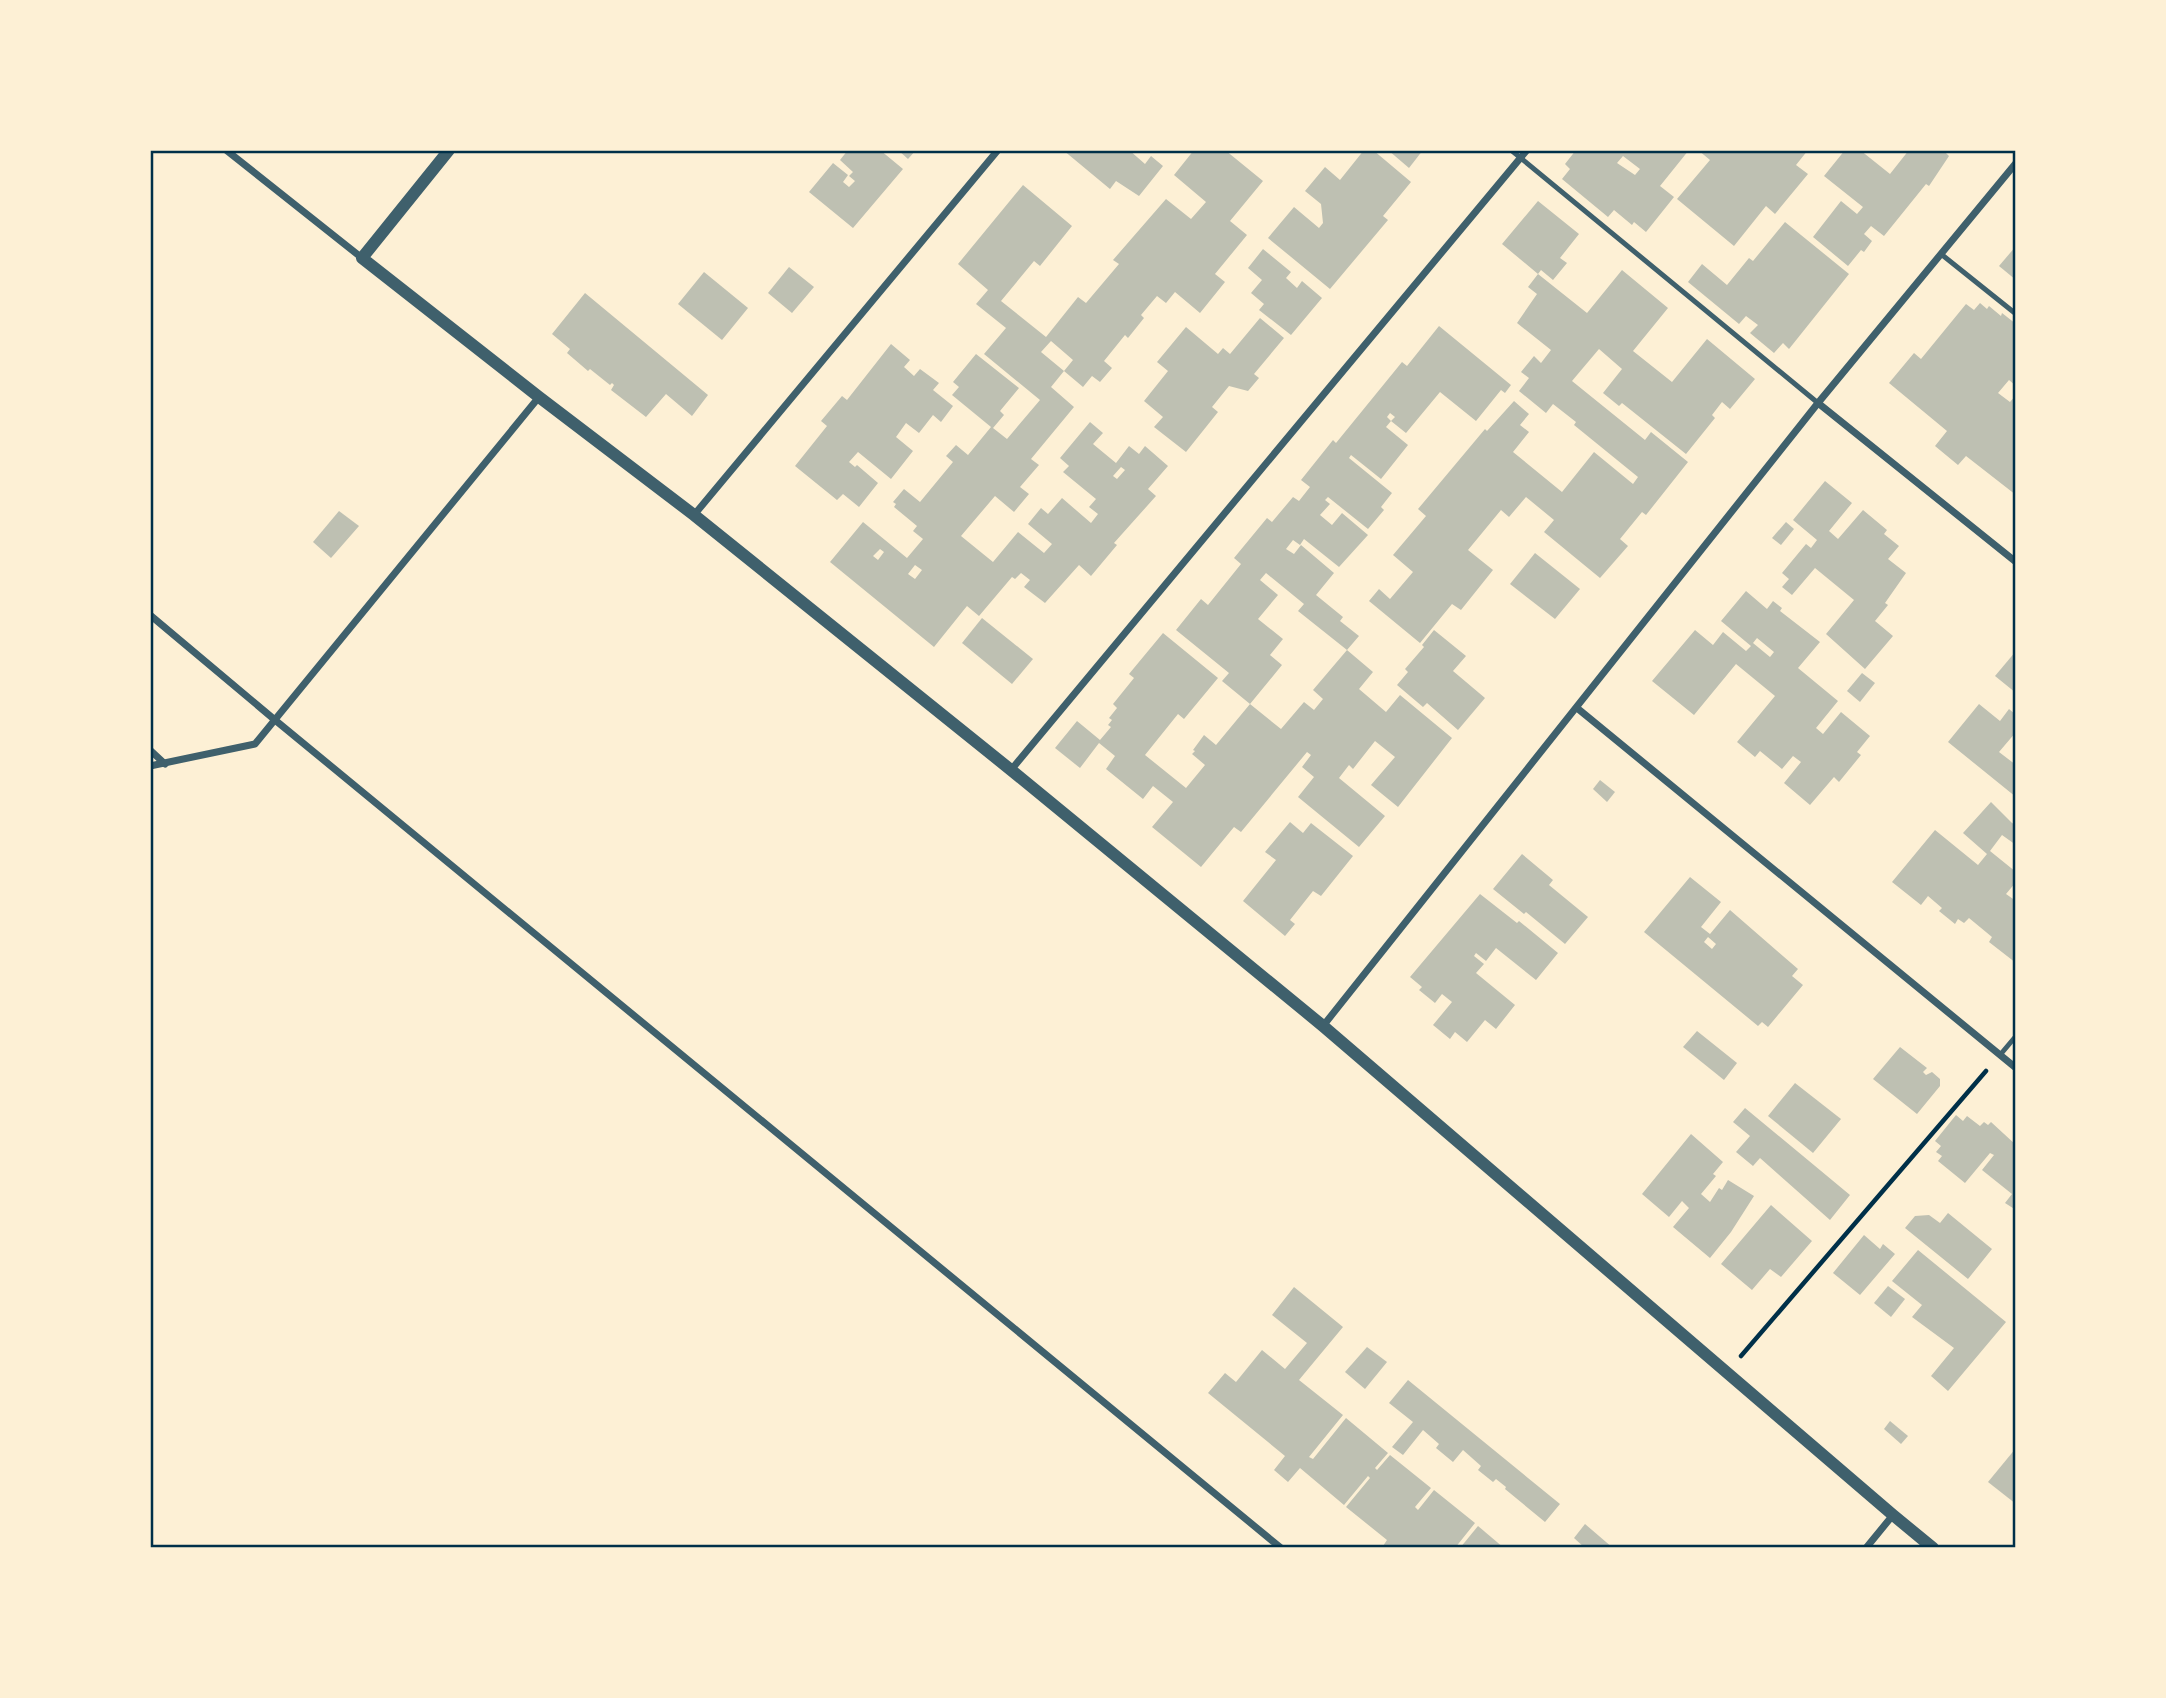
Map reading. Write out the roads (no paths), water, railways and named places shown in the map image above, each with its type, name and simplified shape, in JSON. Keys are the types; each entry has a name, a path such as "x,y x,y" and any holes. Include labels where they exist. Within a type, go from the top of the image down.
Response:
{"street":[{"path":"226,150 539,397 694,515 1011,770 1323,1026 1933,1548"},
{"path":"362,258 449,150"},
{"path":"694,515 998,150"},
{"path":"1011,770 1527,150"},
{"path":"1323,1026 1818,403 2015,163"},
{"path":"150,766 255,744 539,397"},
{"path":"1818,403 2015,562"},
{"path":"150,615 1281,1548"},
{"path":"1577,708 2015,1068"},
{"path":"150,750 164,764"},
{"path":"1866,1548 1893,1515"}],"lane":[{"path":"1511,150 1818,403"},
{"path":"1941,254 2015,314"},
{"path":"2000,1055 2015,1036"}]}
